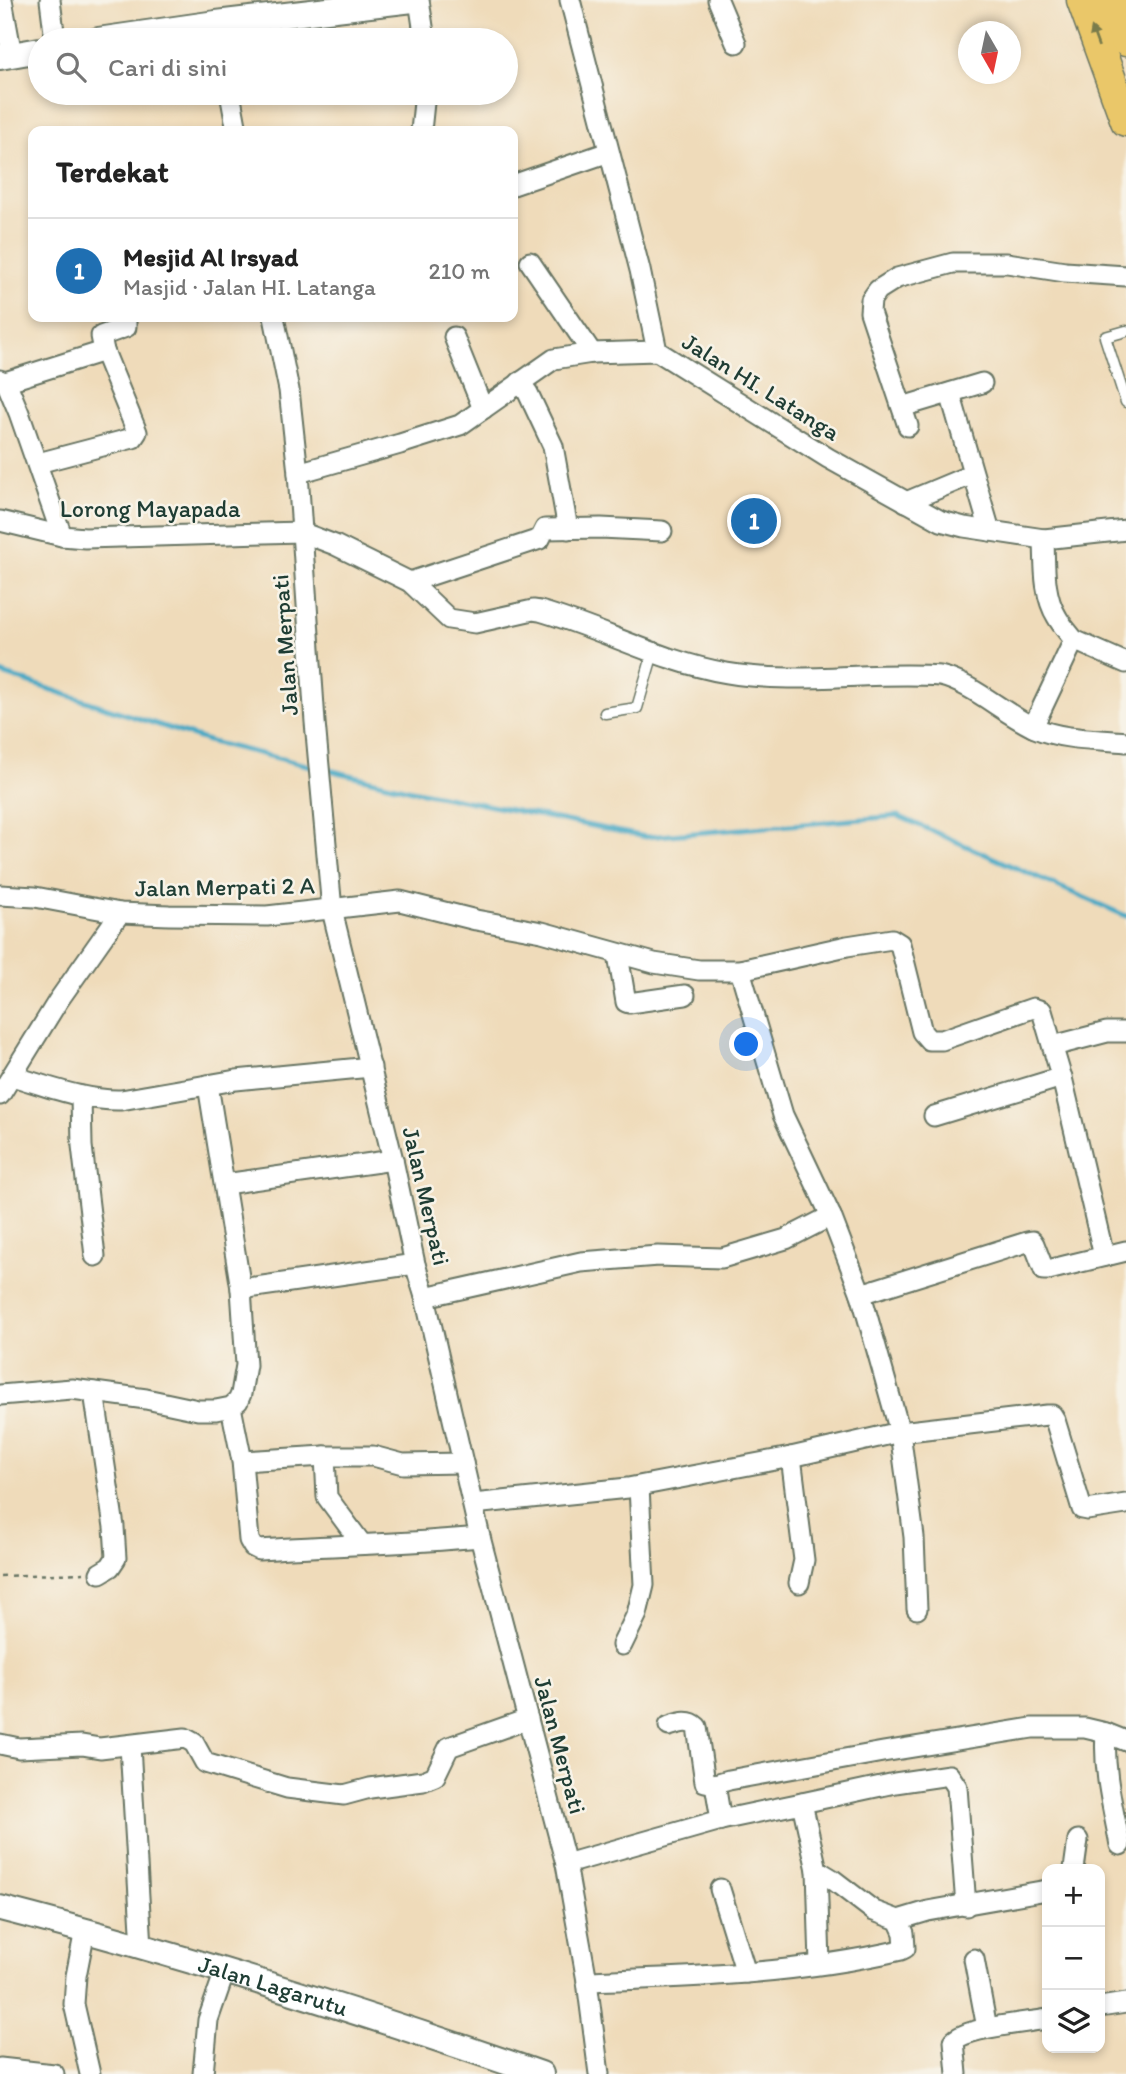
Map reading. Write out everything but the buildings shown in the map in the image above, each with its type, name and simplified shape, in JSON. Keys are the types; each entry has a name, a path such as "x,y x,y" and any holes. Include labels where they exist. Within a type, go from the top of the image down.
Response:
{"main road":[{"path":"1082,0 1126,121"},
{"path":"1112,0 1126,41"}],"street":[{"path":"2,0 6,56 28,52"},
{"path":"50,0 54,28"},
{"path":"231,28 339,4 413,0"},
{"path":"419,0 423,28"},
{"path":"570,0 640,270 657,351"},
{"path":"718,0 736,43"},
{"path":"232,105 236,126"},
{"path":"422,126 424,105"},
{"path":"518,183 609,152"},
{"path":"530,262 592,353"},
{"path":"982,383 950,393 905,416 870,312 871,300 878,290 897,278 953,262 1007,263 1065,272 1126,276"},
{"path":"38,463 136,435 104,351 101,336 126,327 126,322"},
{"name":"Jalan Merpati","path":"275,322 289,390 298,473 315,722 332,910 480,1537 566,1864 587,1981 599,2074"},
{"path":"454,337 483,409"},
{"path":"62,536 38,463 3,381 104,351"},
{"name":"Jalan HI. Latanga","path":"298,473 460,425 554,359 592,353 657,351 828,458 942,521 1044,539 1126,530"},
{"path":"520,382 553,446 568,529"},
{"path":"950,393 990,531"},
{"path":"906,502 973,474"},
{"name":"Lorong Mayapada","path":"0,521 62,536 85,538 301,532"},
{"path":"410,582 540,539 545,529 662,531"},
{"path":"301,532 335,545 410,582 449,620 475,622 533,610 598,629 653,653 708,669 774,678 940,676 952,679 1033,727 1058,736 1126,742"},
{"path":"1044,539 1045,573 1056,616 1074,640 1126,663"},
{"path":"1033,727 1074,640"},
{"name":"Jalan Merpati 2 A","path":"0,895 35,897 120,913 267,916 400,901 476,920 529,929 618,955 699,970 740,970 847,946 892,939 900,944 922,1032 929,1040 942,1040 1028,1009 1039,1008 1045,1016 1053,1046"},
{"name":"Jalan Merpati 2 A","path":"0,1095 58,1001 120,913"},
{"path":"618,955 625,999 629,1003 685,995"},
{"path":"740,970 783,1115 831,1216 861,1294 900,1432 913,1527 917,1609"},
{"path":"1104,1256 1053,1046 1107,1032 1126,1032"},
{"path":"12,1076 105,1101 236,1080 371,1067"},
{"path":"934,1116 1062,1077"},
{"path":"0,1395 72,1389 198,1410 216,1410 231,1407 241,1394 246,1365 241,1289 208,1085"},
{"path":"81,1096 82,1146 95,1256"},
{"path":"225,1184 393,1160"},
{"path":"425,1297 581,1262 650,1256 722,1258 786,1239 831,1216"},
{"path":"861,1294 1032,1241 1044,1270 1126,1251"},
{"path":"241,1289 415,1264"},
{"path":"94,1392 116,1558 110,1567 100,1573"},
{"path":"231,1407 242,1461 249,1540 253,1548 259,1550 362,1543 417,1543 480,1537"},
{"path":"472,1504 639,1487 900,1432 1052,1415 1067,1453 1082,1509 1126,1504"},
{"path":"325,1456 327,1497 362,1543"},
{"path":"242,1461 373,1456 403,1464 463,1463"},
{"path":"791,1457 804,1560 799,1583"},
{"path":"622,1645 636,1614 644,1585 639,1487"},
{"path":"0,1744 19,1748 130,1746 185,1738 194,1743 205,1763 287,1788 344,1795 370,1788 424,1781 435,1776 449,1747 528,1719"},
{"path":"669,1726 682,1722 692,1723 696,1727 705,1782 715,1784 883,1752 1032,1728 1085,1728 1126,1741"},
{"path":"1106,1733 1109,1791 1120,1845"},
{"path":"130,1746 142,1947"},
{"path":"566,1864 720,1820 895,1783 949,1775 957,1787 965,1906"},
{"path":"715,1784 720,1820"},
{"path":"802,1802 817,1870 820,1964"},
{"path":"1075,1864 1078,1840"},
{"path":"817,1870 832,1878 874,1911 898,1920 928,1911 1042,1891"},
{"path":"720,1889 746,1973"},
{"name":"Jalan Lagarutu","path":"0,1908 225,1971 541,2074"},
{"path":"587,1981 746,1973 862,1959 905,1948 898,1920"},
{"path":"85,1930 76,1976 74,2004 90,2074"},
{"path":"974,1959 987,2028"},
{"path":"203,2074 208,2020 225,1971"},
{"path":"1105,2006 1126,2003"},
{"path":"957,2074 954,2041 958,2037 987,2028 1042,2020"},
{"path":"0,2068 54,2074"}],"lane":[{"path":"1126,331 1105,337 1126,402"},
{"path":"606,713 637,708 653,653"}],"path":[{"path":"0,1576 100,1573"}],"waterway":[{"path":"0,673 211,742 315,767"},
{"path":"325,769 412,790 646,837 898,816 1126,916"}],"place":[{"name":"Mesjid Al Irsyad","path":"754,521"}]}
